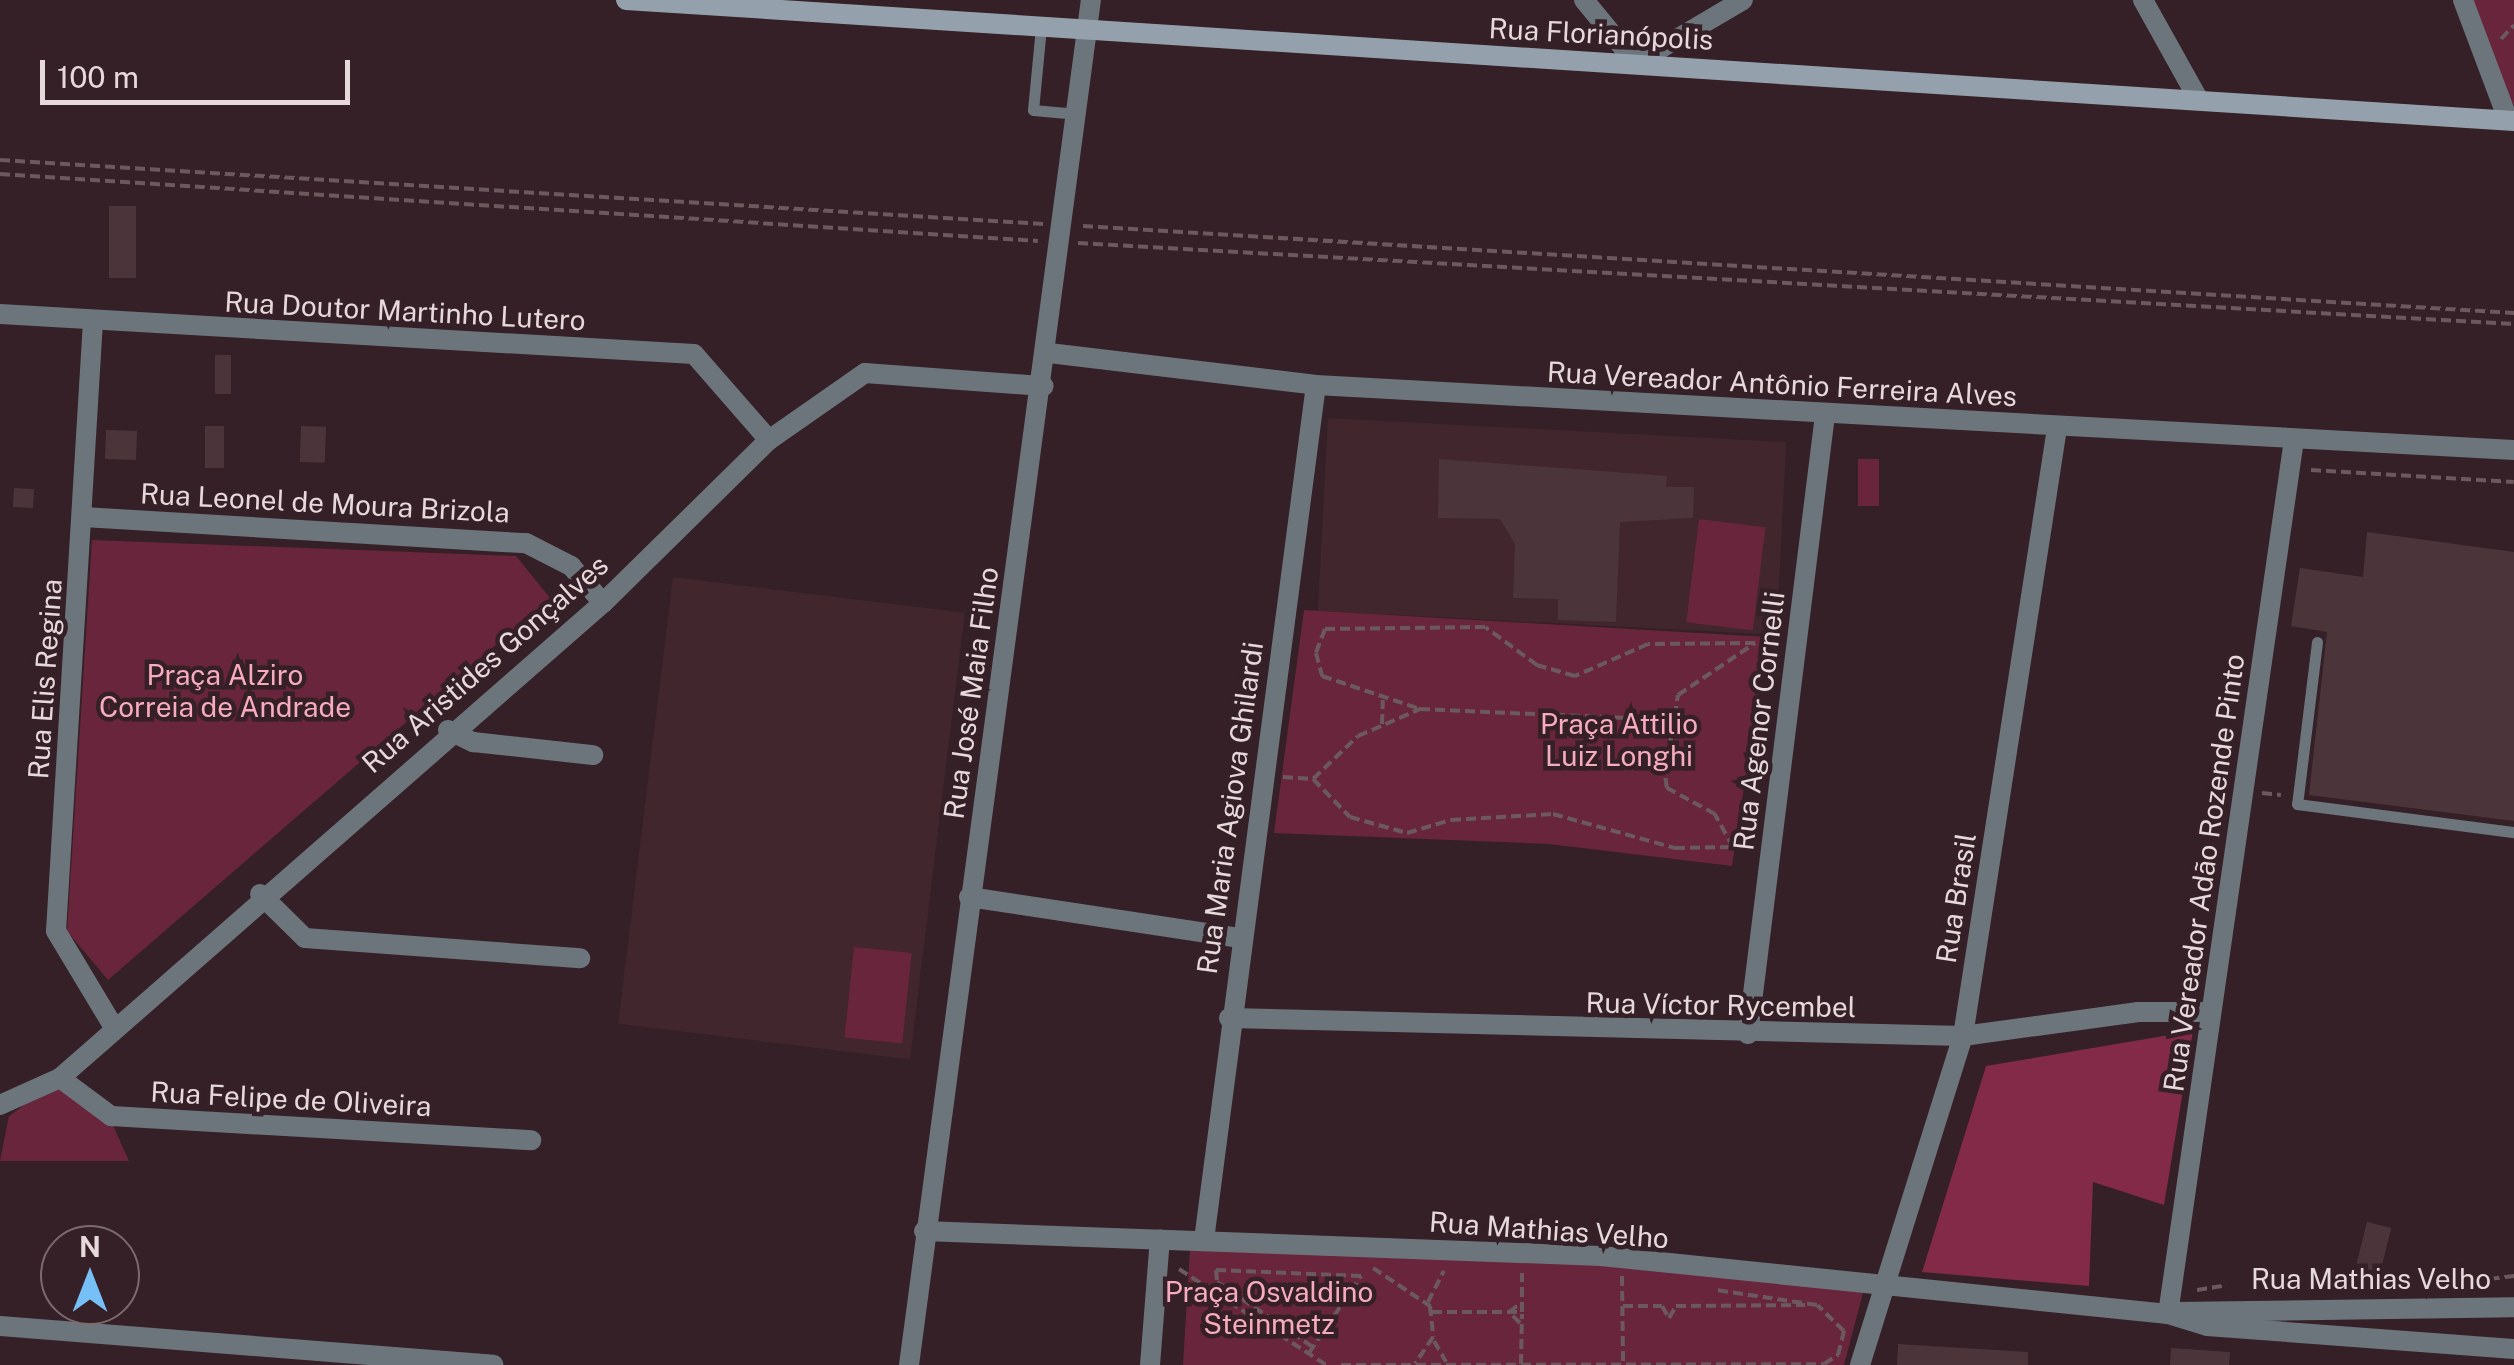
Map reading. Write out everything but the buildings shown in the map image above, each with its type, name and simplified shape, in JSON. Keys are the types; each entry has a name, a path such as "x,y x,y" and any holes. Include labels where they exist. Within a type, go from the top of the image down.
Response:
{"main road":[{"name":"Rua Florianópolis","path":"626,0 723,3 1041,27 2511,120"}],"street":[{"name":"Rua José Maia Filho","path":"909,1365 969,897 1049,353 1091,0"},
{"path":"1584,0 1636,64 1742,0"},
{"path":"2143,0 2198,99"},
{"path":"2463,0 2511,120"},
{"name":"Rua Doutor Martinho Lutero","path":"0,314 694,354 769,440"},
{"name":"Rua Elis Regina","path":"93,321 56,931 113,1026"},
{"name":"Rua Vereador Antônio Ferreira Alves","path":"1049,353 1316,385 2514,450"},
{"name":"Rua Aristides Gonçalves","path":"0,1105 60,1078 260,894 602,602 769,440 865,373 1044,386"},
{"name":"Rua Maria Agiova Ghilardi","path":"1202,1249 1239,938 1316,385"},
{"name":"Rua Agenor Cornelli","path":"1748,1034 1825,415"},
{"name":"Rua Brasil","path":"1860,1365 1963,1036 2057,428"},
{"name":"Rua Vereador Adão Rozende Pinto","path":"2168,1314 2294,440"},
{"name":"Rua Leonel de Moura Brizola","path":"83,516 526,543 571,566 602,602"},
{"path":"448,730 473,742 593,756"},
{"path":"260,894 305,938 580,958"},
{"path":"969,897 1239,938"},
{"name":"Rua Víctor Rycembel","path":"1229,1018 1748,1034 1963,1036 2138,1012 2211,1012"},
{"name":"Rua Felipe de Oliveira","path":"60,1078 111,1116 531,1140"},
{"name":"Rua Mathias Velho","path":"924,1231 1162,1248 1601,1256 1883,1291 2168,1314 2514,1307"},
{"path":"1150,1365 1162,1248"},
{"name":"Rua Mathias Velho","path":"2168,1314 2207,1326 2514,1349"},
{"path":"0,1326 380,1360 493,1365"},
{"path":"2458,1344 2514,1340"}],"lane":[{"path":"1041,27 1033,110 1078,114"},
{"path":"2317,642 2297,804 2514,832"}],"path":[{"path":"2497,42 2514,25"},
{"path":"2508,32 2514,38"},
{"path":"0,160 1064,234 2514,324"},
{"path":"0,174 2514,313"},
{"path":"2305,485 2313,468 2514,482"},
{"path":"1314,779 1350,817 1407,833 1451,820 1553,814 1674,848 1733,847 1715,814 1667,788 1670,734 1674,710 1685,686 1734,664 1755,643 1648,644 1575,676 1537,665 1485,627 1325,629 1316,653 1322,676 1383,700 1420,708 1646,719 1674,710"},
{"path":"1382,724 1383,700"},
{"path":"1263,776 1314,779 1382,724 1420,708"},
{"path":"1646,719 1670,734"},
{"path":"2260,812 2265,775"},
{"path":"1162,1248 1326,1365"},
{"path":"1202,1249 1388,1267"},
{"path":"1369,1266 1428,1303 1433,1337 1450,1364"},
{"path":"1428,1268 1462,1268"},
{"path":"1428,1303 1448,1268"},
{"path":"1309,1354 1360,1276 1216,1270 1217,1282 1312,1347"},
{"path":"1522,1287 1509,1271 1541,1271"},
{"path":"1521,1364 1522,1271"},
{"path":"2192,1272 2189,1291 2227,1285"},
{"path":"1611,1274 1642,1279"},
{"path":"1622,1276 1623,1364"},
{"path":"2418,1290 2514,1276"},
{"path":"1341,1365 1829,1363 1844,1331 1817,1305 1700,1288"},
{"path":"1509,1312 1522,1298"},
{"path":"1623,1306 1662,1306 1670,1318 1676,1306 1817,1305"},
{"path":"1432,1312 1522,1312"},
{"path":"1509,1312 1522,1330"},
{"path":"1415,1364 1433,1337"},
{"path":"1503,1364 1521,1350"}],"shaded area":[{"path":"1328,418 1786,442 1776,635 1318,611"},
{"path":"673,577 965,613 910,1059 618,1024"},
{"path":"2193,1031 2164,1205 2093,1182 2089,1286 1922,1272 1986,1066"}],"green space":[{"path":"2471,0 2514,0 2514,105 2510,101"},
{"path":"1858,459 1879,459 1879,506 1858,506"},
{"path":"1699,519 1766,527 1753,630 1686,622"},
{"name":"Praça Alziro Correia de Andrade","path":"92,540 516,556 550,598 108,980 67,931"},
{"name":"Praça Attilio Luiz Longhi","path":"1304,610 1767,637 1732,866 1549,844 1274,833"},
{"path":"854,947 912,953 902,1044 844,1038"},
{"path":"53,1084 111,1121 129,1161 0,1161 9,1116"},
{"name":"Praça Osvaldino Steinmetz","path":"1190,1248 1599,1260 1864,1289 1844,1365 1183,1365"}]}
